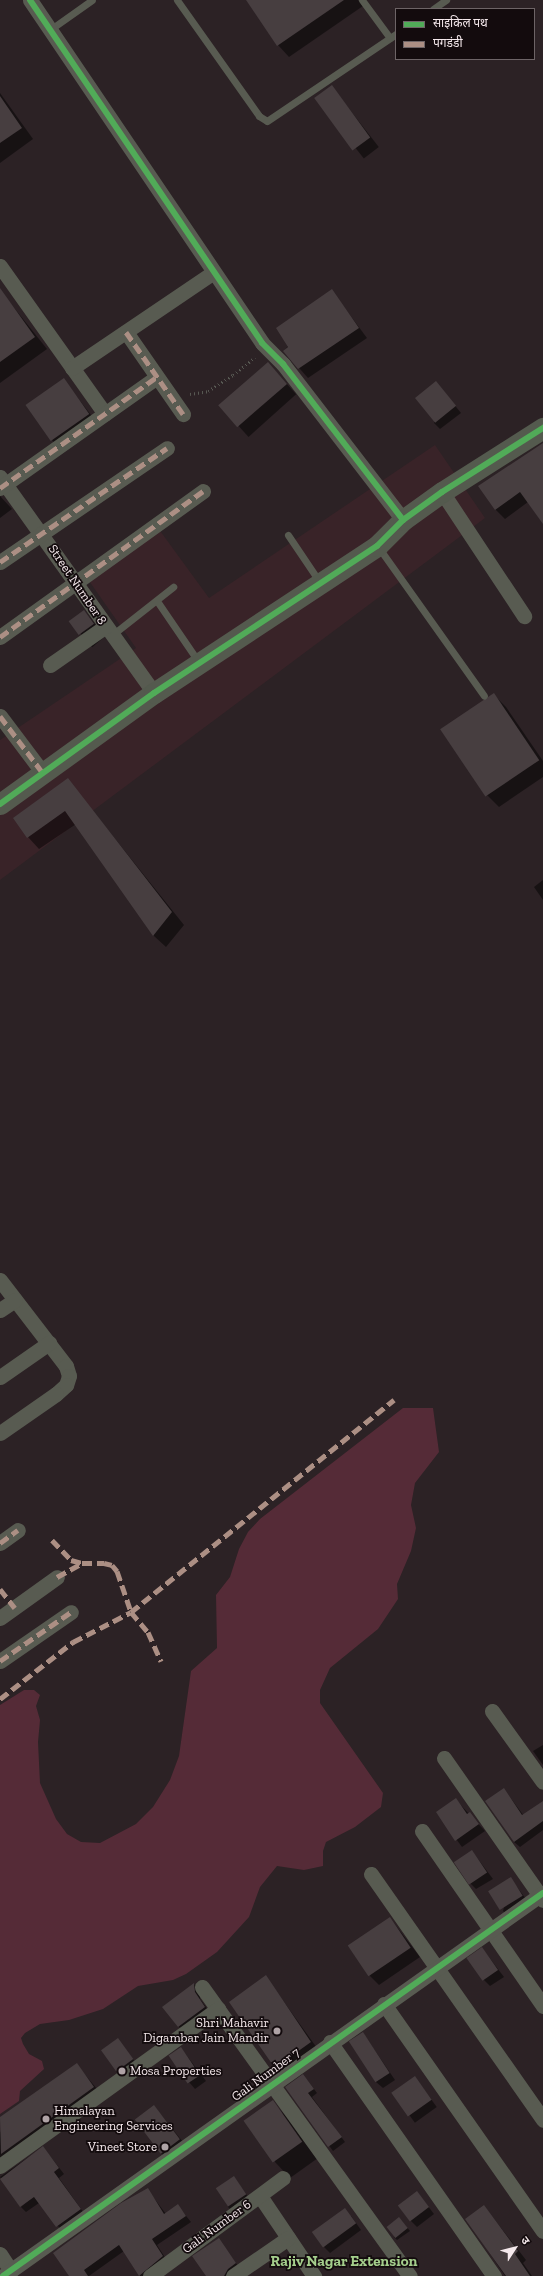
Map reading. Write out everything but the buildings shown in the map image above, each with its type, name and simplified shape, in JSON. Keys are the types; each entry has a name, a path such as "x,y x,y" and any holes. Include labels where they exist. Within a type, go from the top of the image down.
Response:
{"street":[{"path":"30,0 262,343 283,364 403,520"},
{"path":"0,266 105,414"},
{"path":"72,368 214,272"},
{"path":"126,332 183,414"},
{"path":"2,483 157,377"},
{"path":"0,804 154,693 377,546 403,520 442,492 543,428"},
{"path":"0,562 41,533 101,495 167,448"},
{"name":"Street Number 8","path":"2,483 41,533 154,693"},
{"path":"0,637 203,490"},
{"path":"442,492 524,616"},
{"path":"50,666 109,631"},
{"path":"0,716 43,773"},
{"path":"0,1280 66,1366 69,1376 66,1385 0,1433"},
{"path":"0,1310 15,1300"},
{"path":"0,1377 49,1343"},
{"path":"0,1543 18,1530"},
{"path":"0,1618 57,1577"},
{"path":"0,1661 71,1612"},
{"path":"492,1711 543,1782"},
{"path":"444,1758 542,1896"},
{"path":"422,1831 489,1931 543,2006"},
{"path":"371,1874 543,2120"},
{"name":"Gali Number 7","path":"7,2273 330,2042 489,1931 542,1896"},
{"path":"202,1987 410,2276"},
{"path":"384,2004 543,2231"},
{"path":"0,2166 218,2009"},
{"path":"330,2042 494,2276"},
{"name":"Gali Number 6","path":"150,2276 283,2178"},
{"path":"260,2196 314,2276"},
{"path":"233,2276 288,2238"},
{"path":"0,2254 7,2273"}],"lane":[{"path":"50,29 92,0"},
{"path":"177,0 259,116 267,121 393,36 362,0"},
{"path":"434,8 446,0"},
{"path":"288,535 321,583"},
{"path":"377,546 484,696"},
{"path":"109,631 157,601 173,587"},
{"path":"157,601 199,663"}],"path":[{"path":"171,397 208,391 234,376 257,355 262,343"}],"shaded area":[{"path":"435,445 485,518 0,880 0,740 136,648 87,578 158,528 209,598"},
{"path":"403,1408 433,1408 439,1452 415,1483 411,1505 416,1528 411,1551 397,1584 398,1599 378,1629 330,1668 320,1690 320,1703 383,1793 381,1807 355,1827 326,1842 323,1851 323,1866 304,1870 277,1866 260,1887 249,1917 217,1952 186,1974 173,1980 138,1986 103,2009 69,2020 40,2024 25,2033 21,2038 23,2044 29,2054 42,2061 44,2069 20,2091 19,2101 0,2114 0,1705 24,1690 34,1690 40,1695 36,1706 40,1720 38,1742 40,1783 56,1819 67,1834 81,1842 100,1843 136,1824 153,1807 170,1780 179,1756 191,1671 217,1648 216,1595 230,1577 239,1549 248,1532 260,1519"}],"marked path":[{"path":"126,332 183,414"},
{"path":"0,488 157,377"},
{"path":"0,562 167,448"},
{"path":"0,637 203,491"},
{"path":"0,716 43,773"},
{"path":"0,1699 73,1642 131,1612 394,1400"},
{"path":"0,1543 18,1530"},
{"path":"52,1540 71,1560 82,1563 104,1563 112,1565 117,1571 131,1612 148,1632 161,1661"},
{"path":"57,1577 82,1563"},
{"path":"0,1589 15,1608"},
{"path":"0,1661 71,1612"}],"cycle path":[{"path":"30,0 262,343 283,364 403,520"},
{"path":"0,804 154,693 377,546 403,520 442,492 543,428"},
{"path":"3,2276 543,1893"}],"place":[{"name":"Shri Mahavir Digambar Jain Mandir","path":"277,2031"},
{"name":"Mosa Properties","path":"122,2071"},
{"name":"Himalayan Engineering Services","path":"46,2119"},
{"name":"Vineet Store","path":"165,2147"}],"district":[{"name":"Rajiv Nagar Extension","path":"344,2262"}]}
